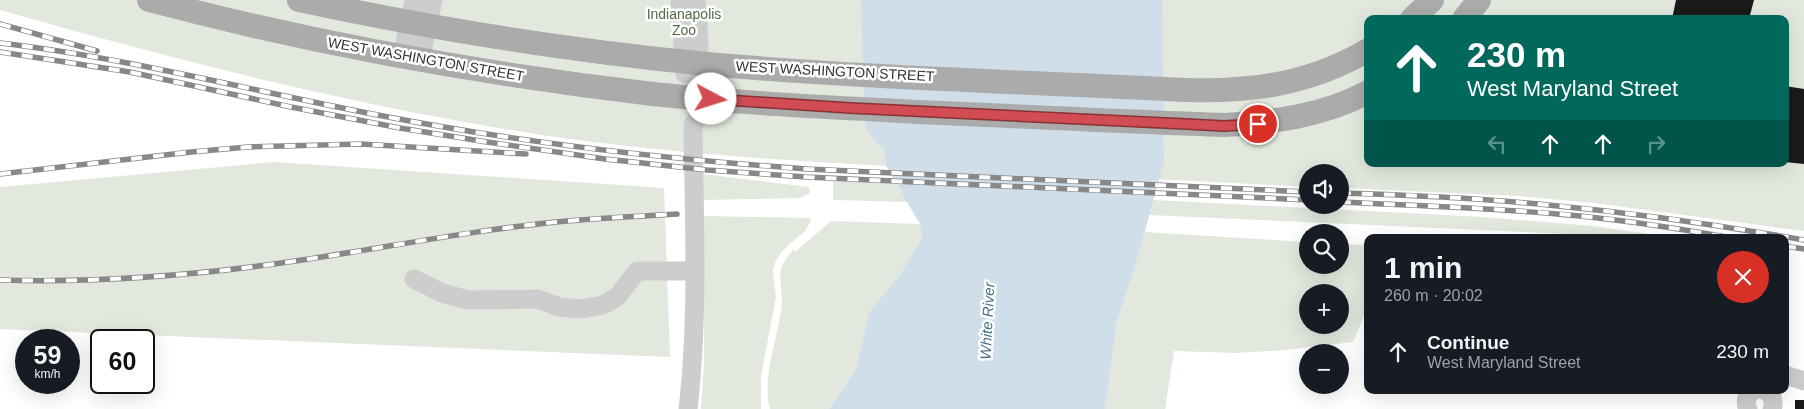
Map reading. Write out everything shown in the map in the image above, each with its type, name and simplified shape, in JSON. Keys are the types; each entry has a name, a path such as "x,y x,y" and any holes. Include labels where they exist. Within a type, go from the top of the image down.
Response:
{"main road":[{"name":"WEST WASHINGTON STREET","path":"149,0 209,16 411,59 516,76 656,94 794,105 1224,126 1258,124 1289,119 1332,107 1364,94"},
{"name":"WEST WASHINGTON STREET","path":"299,0 417,16 522,42 652,58 849,73 1186,90 1250,89 1283,84 1338,66 1364,52"},
{"path":"1416,15 1432,0"},
{"path":"1467,15 1479,0"}],"street":[{"path":"411,59 417,16 432,0"},
{"path":"680,0 688,119 693,124 694,271 692,360 688,409"},
{"path":"693,124 698,119 699,41 696,0"},
{"path":"414,279 442,293 468,300 537,299 560,307 582,309 603,305 618,296 637,271 694,271"},
{"path":"1789,376 1804,381"},
{"path":"1748,409 1746,400 1750,394"},
{"path":"1770,394 1772,409"}],"green space":[{"name":"Indianapolis Zoo","path":"0,0 1804,0 1804,231 1594,203 1517,196 1349,188 1349,164 1299,164 1299,187 808,161 648,148 542,135 473,124 337,97 201,65 0,10"},
{"path":"274,162 664,188 670,357 155,335 155,329 90,329 90,333 80,332 80,329 0,329 0,187"},
{"path":"703,174 809,187 810,193 801,198 702,200"},
{"path":"833,181 896,184 908,202 833,200"},
{"path":"1153,200 1299,207 1299,214 1349,214 1349,210 1484,217 1593,226 1649,234 1569,234 1149,215"},
{"path":"704,216 810,218 811,221 805,231 782,251 775,262 773,271 776,297 761,376 761,409 701,409 704,363"},
{"path":"831,221 920,224 922,238 899,276 869,312 856,369 829,409 770,409 768,396 769,369 781,314 781,269 784,261 793,250 795,252"},
{"path":"1144,232 1299,242 1299,274 1349,274 1349,244 1364,245 1364,315 1353,342 1299,344 1299,348 1236,353 1174,351 1165,409 1105,409 1117,322"}],"water":[{"name":"White River","path":"861,0 1162,0 1164,162 1134,270 1117,322 1105,409 829,409 856,369 869,312 899,276 922,238 920,224 886,166 884,150 865,127"}],"building":[{"path":"1676,0 1754,0 1750,15 1673,15"},
{"path":"1789,87 1804,89 1804,164 1789,162"},
{"path":"1795,400 1804,400 1804,409 1795,409"}],"railway":[{"path":"0,24 97,51"},
{"path":"0,43 49,49 145,66 335,107 436,126 594,149 807,169 1299,192"},
{"path":"0,52 130,72 291,107 400,128 605,159 707,170 806,177 1299,200"},
{"path":"0,174 248,147 361,144 526,154"},
{"path":"1349,193 1470,199 1580,208 1769,234"},
{"path":"1349,202 1550,213 1709,234"},
{"path":"0,280 113,279 189,274 302,260 534,224 677,214"},
{"path":"1789,237 1804,240"},
{"path":"1789,247 1804,249"}],"route":[{"path":"711,99 766,104 1224,126 1258,124"}]}
